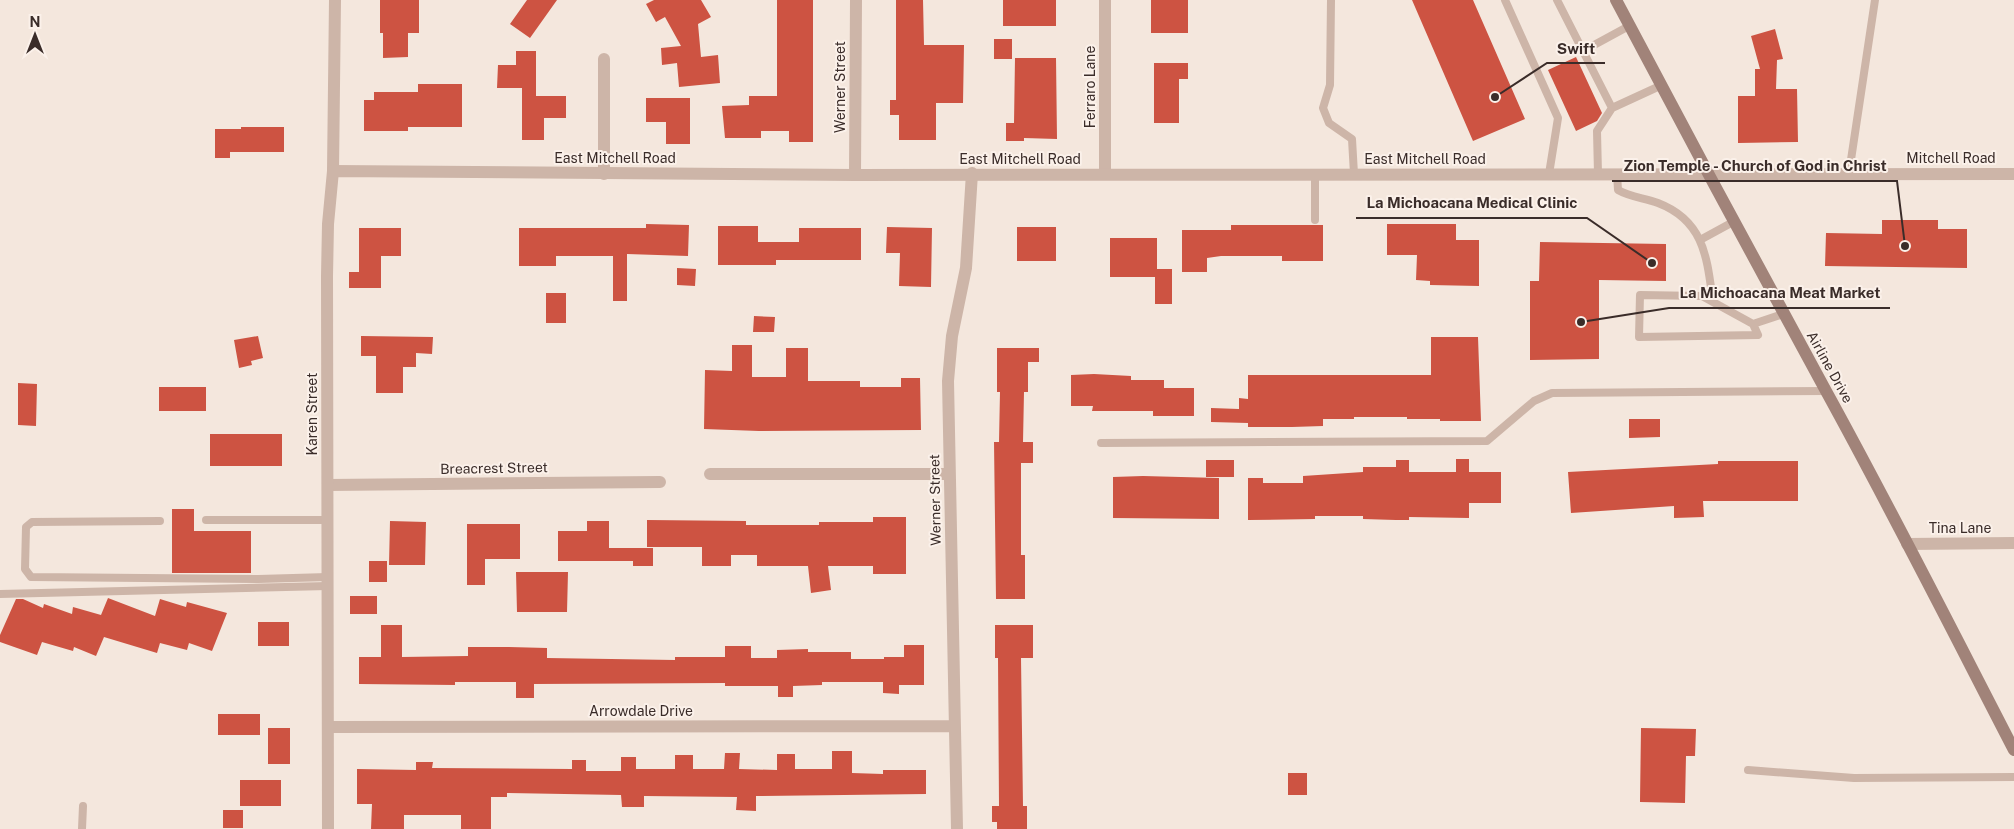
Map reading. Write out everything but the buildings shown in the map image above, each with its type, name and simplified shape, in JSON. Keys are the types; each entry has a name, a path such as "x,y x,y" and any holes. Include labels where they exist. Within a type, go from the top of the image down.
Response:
{"main road":[{"name":"Airline Drive","path":"1616,0 1662,85 1707,175 1826,391 2014,750"}],"street":[{"name":"Karen Street","path":"328,829 328,224 333,171 335,0"},
{"name":"Werner Street","path":"855,175 856,0"},
{"name":"Ferraro Lane","path":"1105,0 1105,174"},
{"path":"604,59 604,174"},
{"name":"East Mitchell Road","path":"333,171 855,175 972,173 1707,175"},
{"name":"Werner Street","path":"957,829 948,381 952,336 966,268 972,173"},
{"name":"Mitchell Road","path":"1707,175 1849,173 2014,174"},
{"path":"710,474 949,474"},
{"name":"Breacrest Street","path":"328,485 660,482"},
{"name":"Tina Lane","path":"1907,544 2014,543"},
{"name":"Arrowdale Drive","path":"328,726 955,726"}],"lane":[{"path":"1332,0 1330,85 1323,108 1329,123 1352,139 1354,174"},
{"path":"1504,0 1558,118 1548,174"},
{"path":"1557,0 1612,108"},
{"path":"1849,173 1875,0"},
{"path":"1583,51 1630,26"},
{"path":"1598,174 1597,131 1612,108 1662,85"},
{"path":"1314,173 1315,220"},
{"path":"1617,174 1618,190 1669,207 1691,224 1706,254 1713,302"},
{"path":"1700,240 1733,222"},
{"path":"1640,295 1702,296 1753,324 1758,335 1639,337 1640,295"},
{"path":"1753,324 1784,314"},
{"path":"1100,443 1487,441 1534,401 1552,393 1826,391"},
{"path":"206,520 328,520"},
{"path":"160,521 32,522 26,527 25,569 31,577 328,582"},
{"path":"0,594 328,582"},
{"path":"1748,770 1854,778 2014,778"},
{"path":"82,806 82,829"}],"place":[{"name":"Swift","path":"1495,97"},
{"name":"Zion Temple - Church of God in Christ","path":"1905,246"},
{"name":"La Michoacana Medical Clinic","path":"1652,263"},
{"name":"La Michoacana Meat Market","path":"1581,322"}]}
